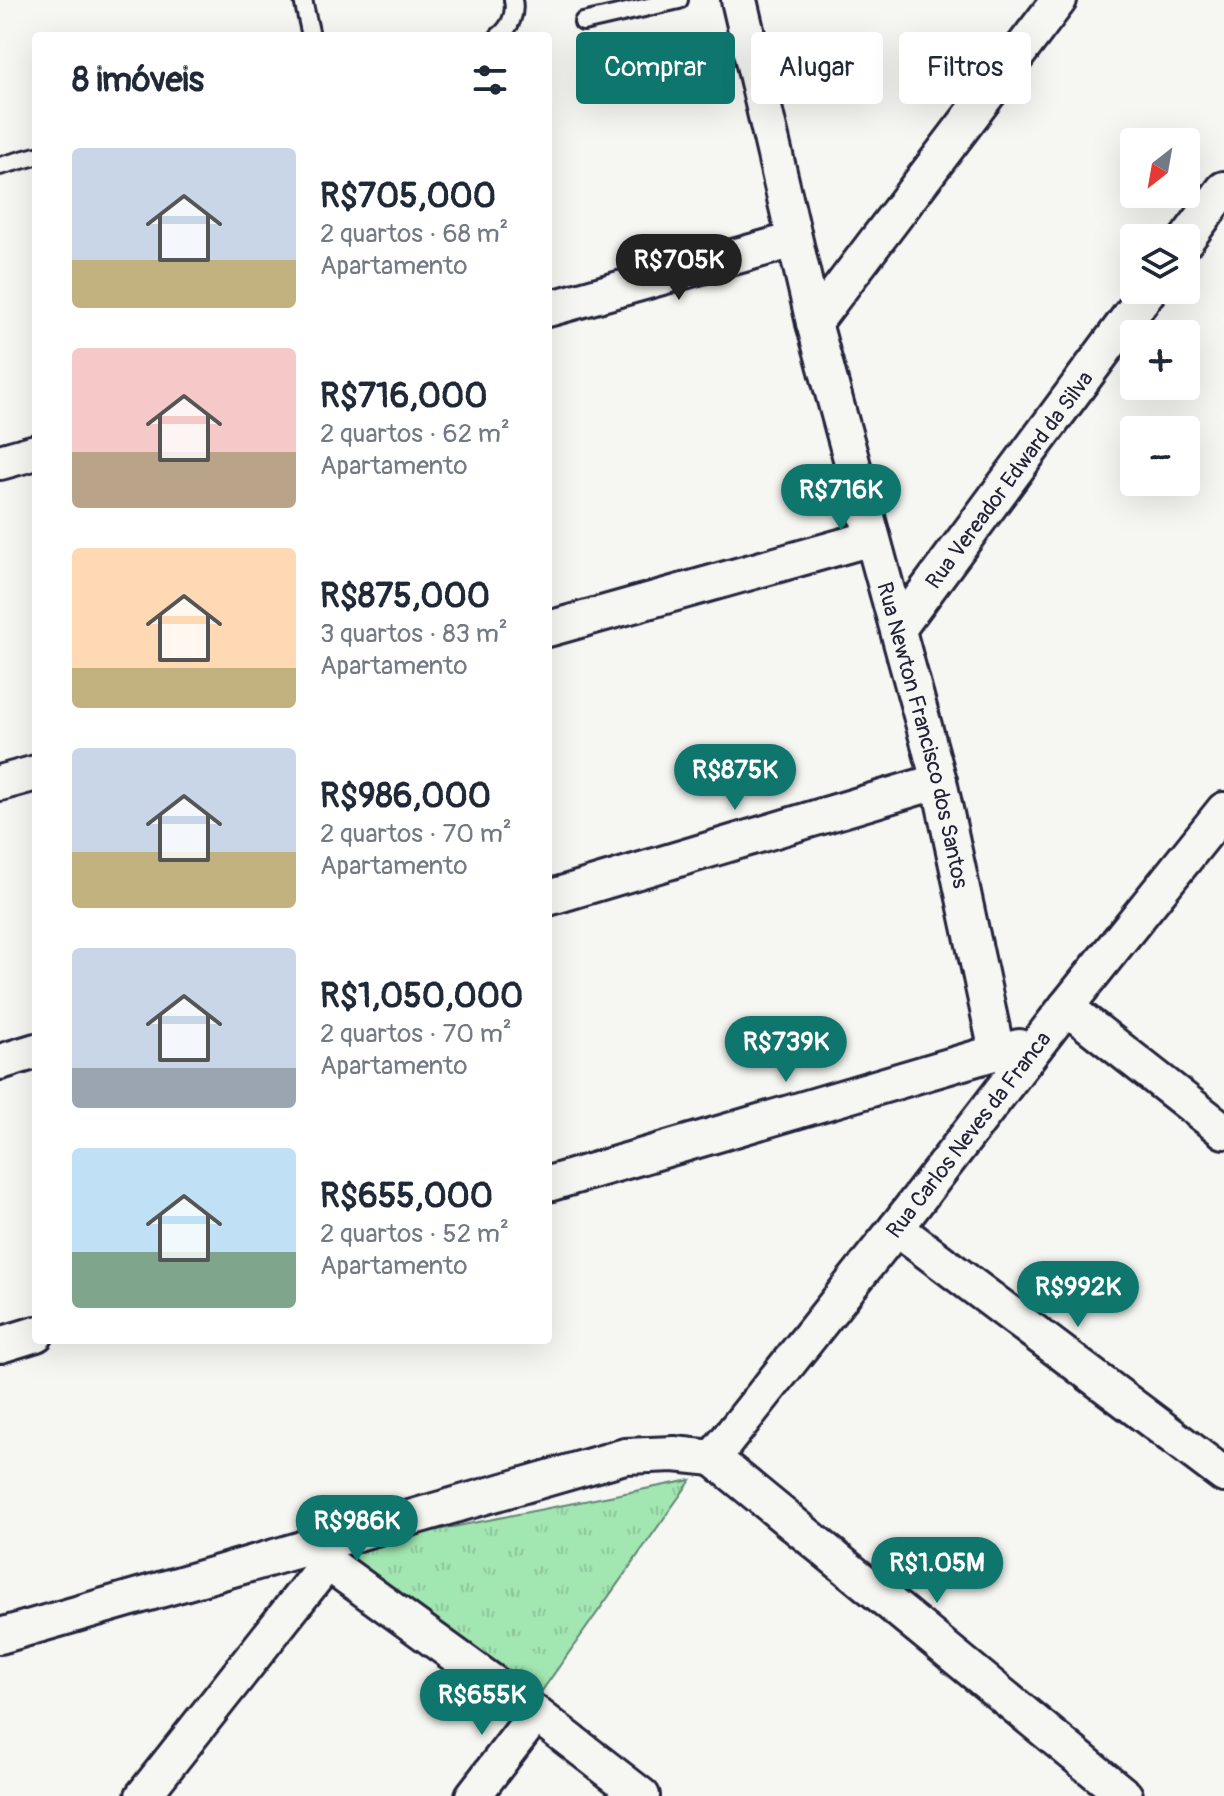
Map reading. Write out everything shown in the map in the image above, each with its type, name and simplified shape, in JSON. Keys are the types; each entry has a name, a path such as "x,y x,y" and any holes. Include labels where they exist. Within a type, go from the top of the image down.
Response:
{"street":[{"name":"Rua Newton Francisco dos Santos","path":"739,0 814,323 939,781 997,1052"},
{"path":"814,323 1059,0"},
{"path":"1198,224 1224,189"},
{"path":"552,308 794,240"},
{"name":"Rua Vereador Edward da Silva","path":"898,629 1139,304"},
{"path":"0,462 32,453"},
{"path":"552,628 872,538"},
{"path":"552,897 939,781"},
{"name":"Rua Carlos Neves da Franca","path":"713,1458 1224,810"},
{"path":"1066,1007 1224,1131"},
{"path":"552,1183 997,1052 1039,1043"},
{"path":"0,1062 32,1052"},
{"path":"896,1228 1224,1475"},
{"path":"0,1345 32,1335"},
{"path":"0,1636 316,1555 625,1456 674,1454 713,1458 1125,1796"},
{"path":"316,1555 536,1714 642,1796"},
{"path":"143,1796 316,1555"},
{"path":"473,1796 536,1714"}],"lane":[{"path":"303,0 310,32"},
{"path":"504,32 512,19 513,0"},
{"path":"583,22 679,0"},
{"path":"0,166 32,157"}],"green space":[{"path":"691,1480 534,1702 341,1549"}]}
